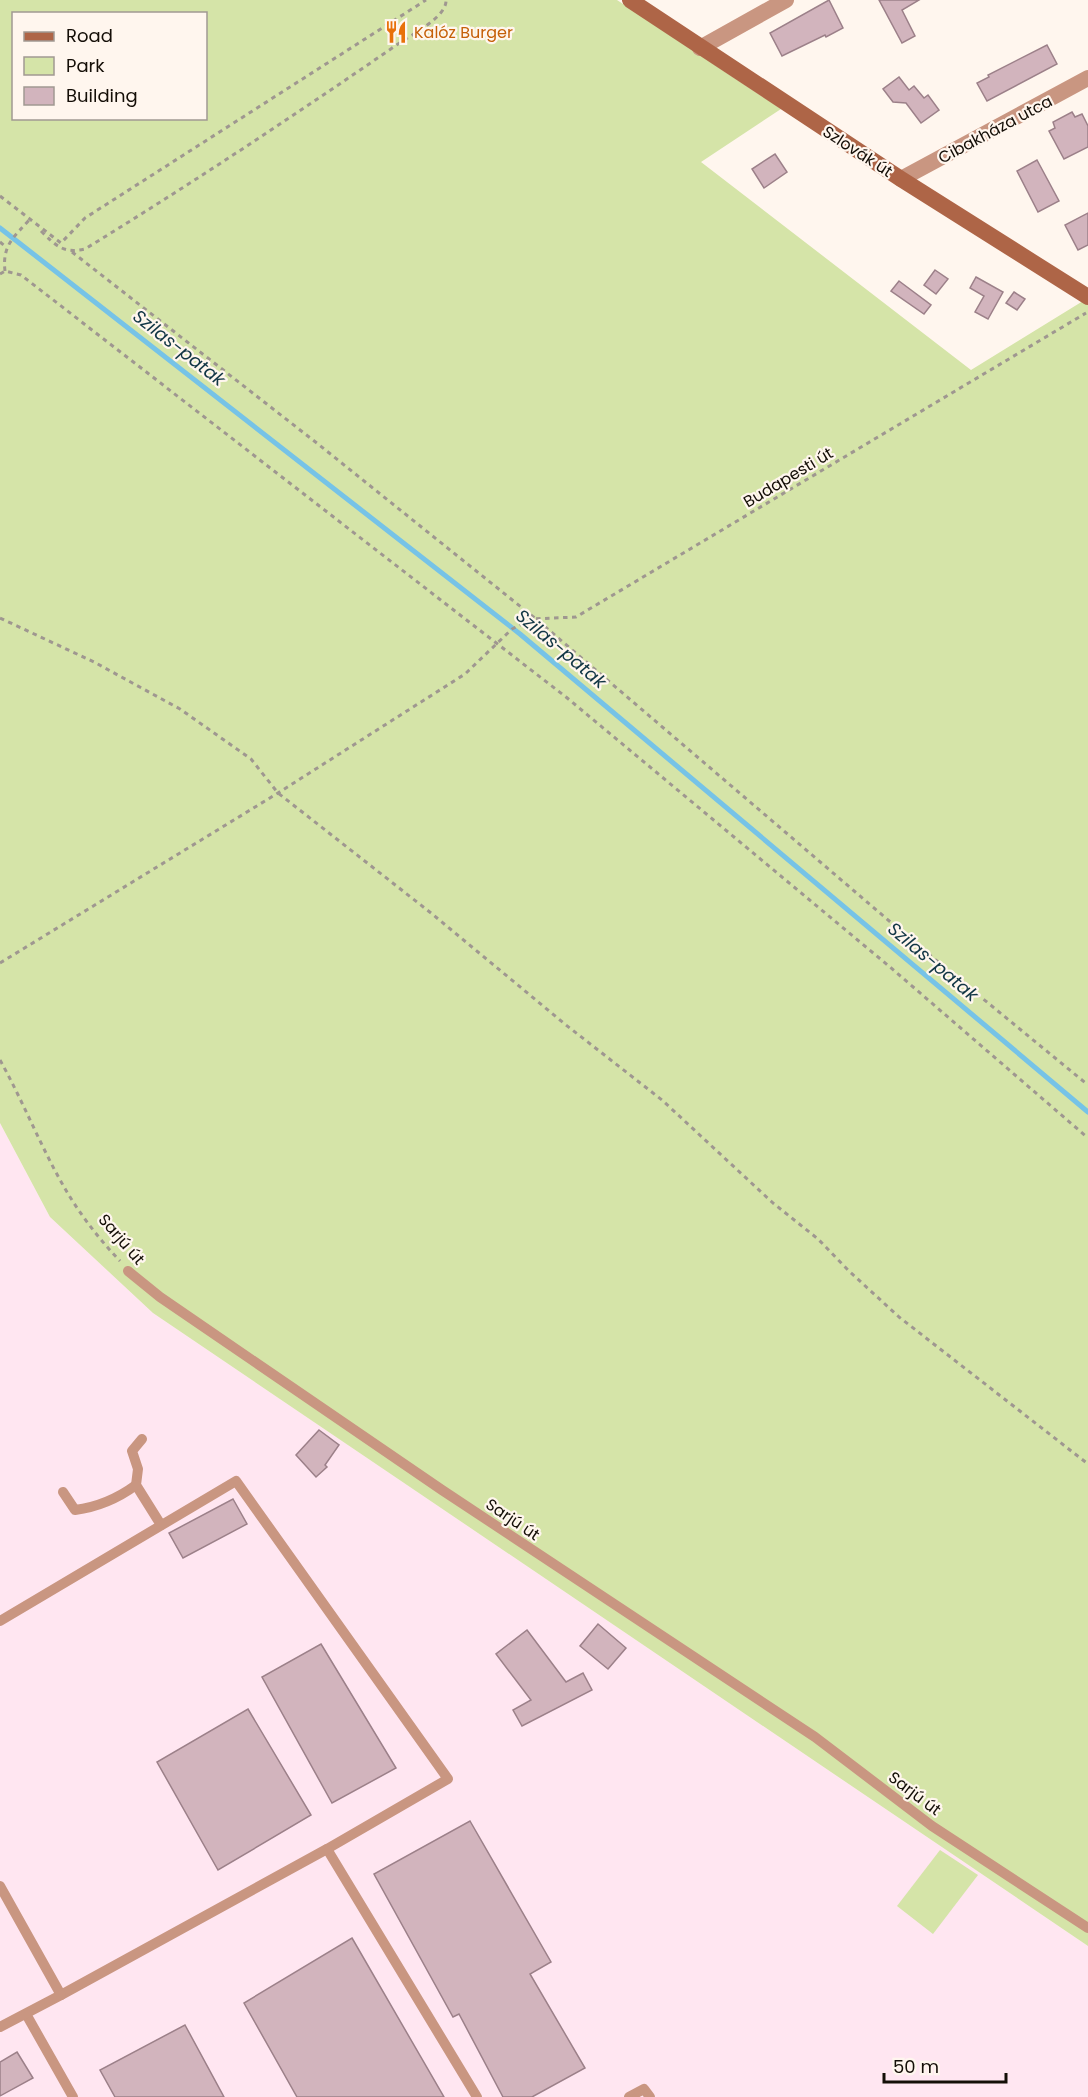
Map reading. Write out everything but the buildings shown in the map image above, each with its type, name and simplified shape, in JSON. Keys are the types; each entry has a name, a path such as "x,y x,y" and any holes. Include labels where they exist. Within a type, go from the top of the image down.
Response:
{"main road":[{"name":"Szlovák út","path":"630,0 901,179 1088,297"}],"street":[{"path":"700,48 786,0"},
{"name":"Cibakháza utca","path":"901,179 1088,78"}],"lane":[{"name":"Sarjú út","path":"128,1270 160,1297 442,1490 815,1737 932,1826 1088,1928"},
{"path":"142,1439 132,1451 138,1469 136,1485 162,1525"},
{"path":"0,1621 236,1481 448,1779 327,1849 0,2027"},
{"path":"63,1492 75,1510 92,1508 120,1496 136,1485"},
{"path":"327,1849 477,2097"},
{"path":"0,1886 61,1995"},
{"path":"26,2014 73,2097"},
{"path":"629,2097 644,2089 650,2097"}],"path":[{"path":"0,196 61,243 84,218 426,0"},
{"path":"72,252 84,249 126,224 345,81 442,14 446,0"},
{"path":"5,271 6,247 30,219"},
{"path":"30,219 62,249 72,252 327,452 534,620 915,943 1088,1085"},
{"path":"0,242 6,247"},
{"path":"0,274 5,271 21,275 566,697 890,967 1088,1138"},
{"name":"Budapesti út","path":"0,963 278,793 465,674 513,629 534,620 576,617 1088,312"},
{"path":"0,618 93,662 180,710 251,759 278,793 432,913 662,1100 773,1203 818,1239 899,1317 1088,1464"},
{"name":"Sarjú út","path":"0,1060 21,1097 67,1192 96,1235 128,1270"}],"shaded area":[{"path":"0,1123 50,1217 153,1313 1088,1946 1088,2097 0,2097"}],"green space":[{"path":"0,0 617,0 781,109 701,162 971,370 1083,301 1088,304 1088,1946 153,1313 50,1217 0,1123"},
{"path":"940,1850 978,1875 933,1934 897,1906"}],"waterway":[{"name":"Szilas-patak","path":"0,228 520,634 1088,1112"}],"place":[{"name":"Kalóz Burger","path":"396,32"}]}
